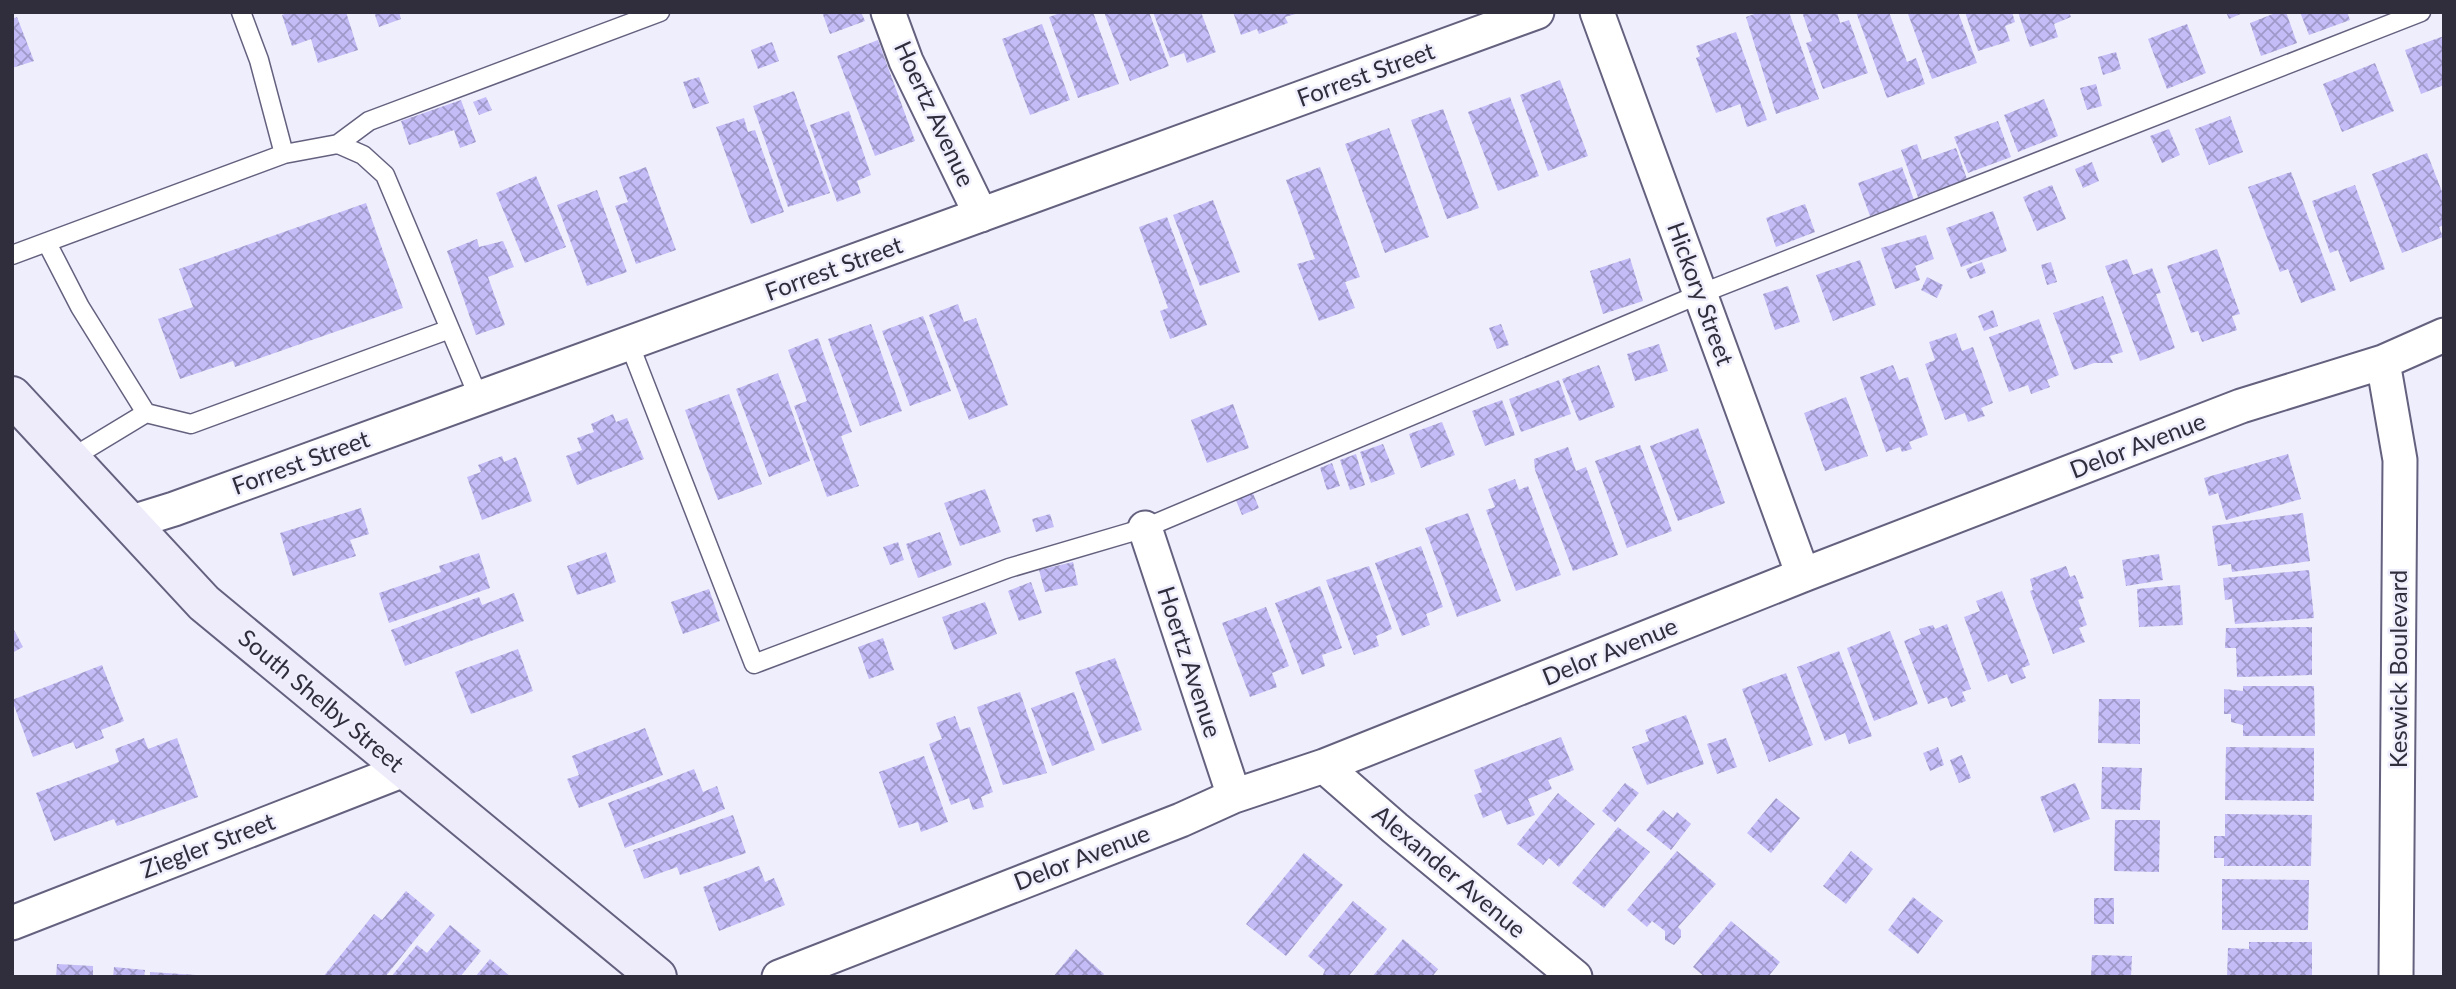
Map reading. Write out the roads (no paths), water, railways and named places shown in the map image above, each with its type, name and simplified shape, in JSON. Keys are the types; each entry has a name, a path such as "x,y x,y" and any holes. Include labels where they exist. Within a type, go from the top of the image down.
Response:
{"main road":[{"name":"South Shelby Street","path":"12,396 204,603 657,977"}],"street":[{"name":"Hoertz Avenue","path":"888,12 906,61 981,215"},
{"name":"Forrest Street","path":"129,523 186,505 1537,12"},
{"name":"Hickory Street","path":"1597,12 1803,575"},
{"name":"Delor Avenue","path":"779,977 1181,820 1234,796 1324,766 1803,575 2241,406 2383,362 2444,335"},
{"name":"Keswick Boulevard","path":"2383,362 2400,460 2396,977"},
{"name":"Hoertz Avenue","path":"1144,528 1234,796"},
{"name":"Alexander Avenue","path":"1324,766 1575,977"},
{"name":"Ziegler Street","path":"12,923 404,770"}],"lane":[{"path":"241,12 259,60 284,154"},
{"path":"12,256 284,154 338,144 369,121 660,12"},
{"path":"629,343 754,664 1009,568 1144,528 1700,294 2421,12"},
{"path":"338,144 363,155 385,174 479,398"},
{"path":"47,243 80,307 146,413 191,424 450,329"},
{"path":"70,459 146,413"}]}
